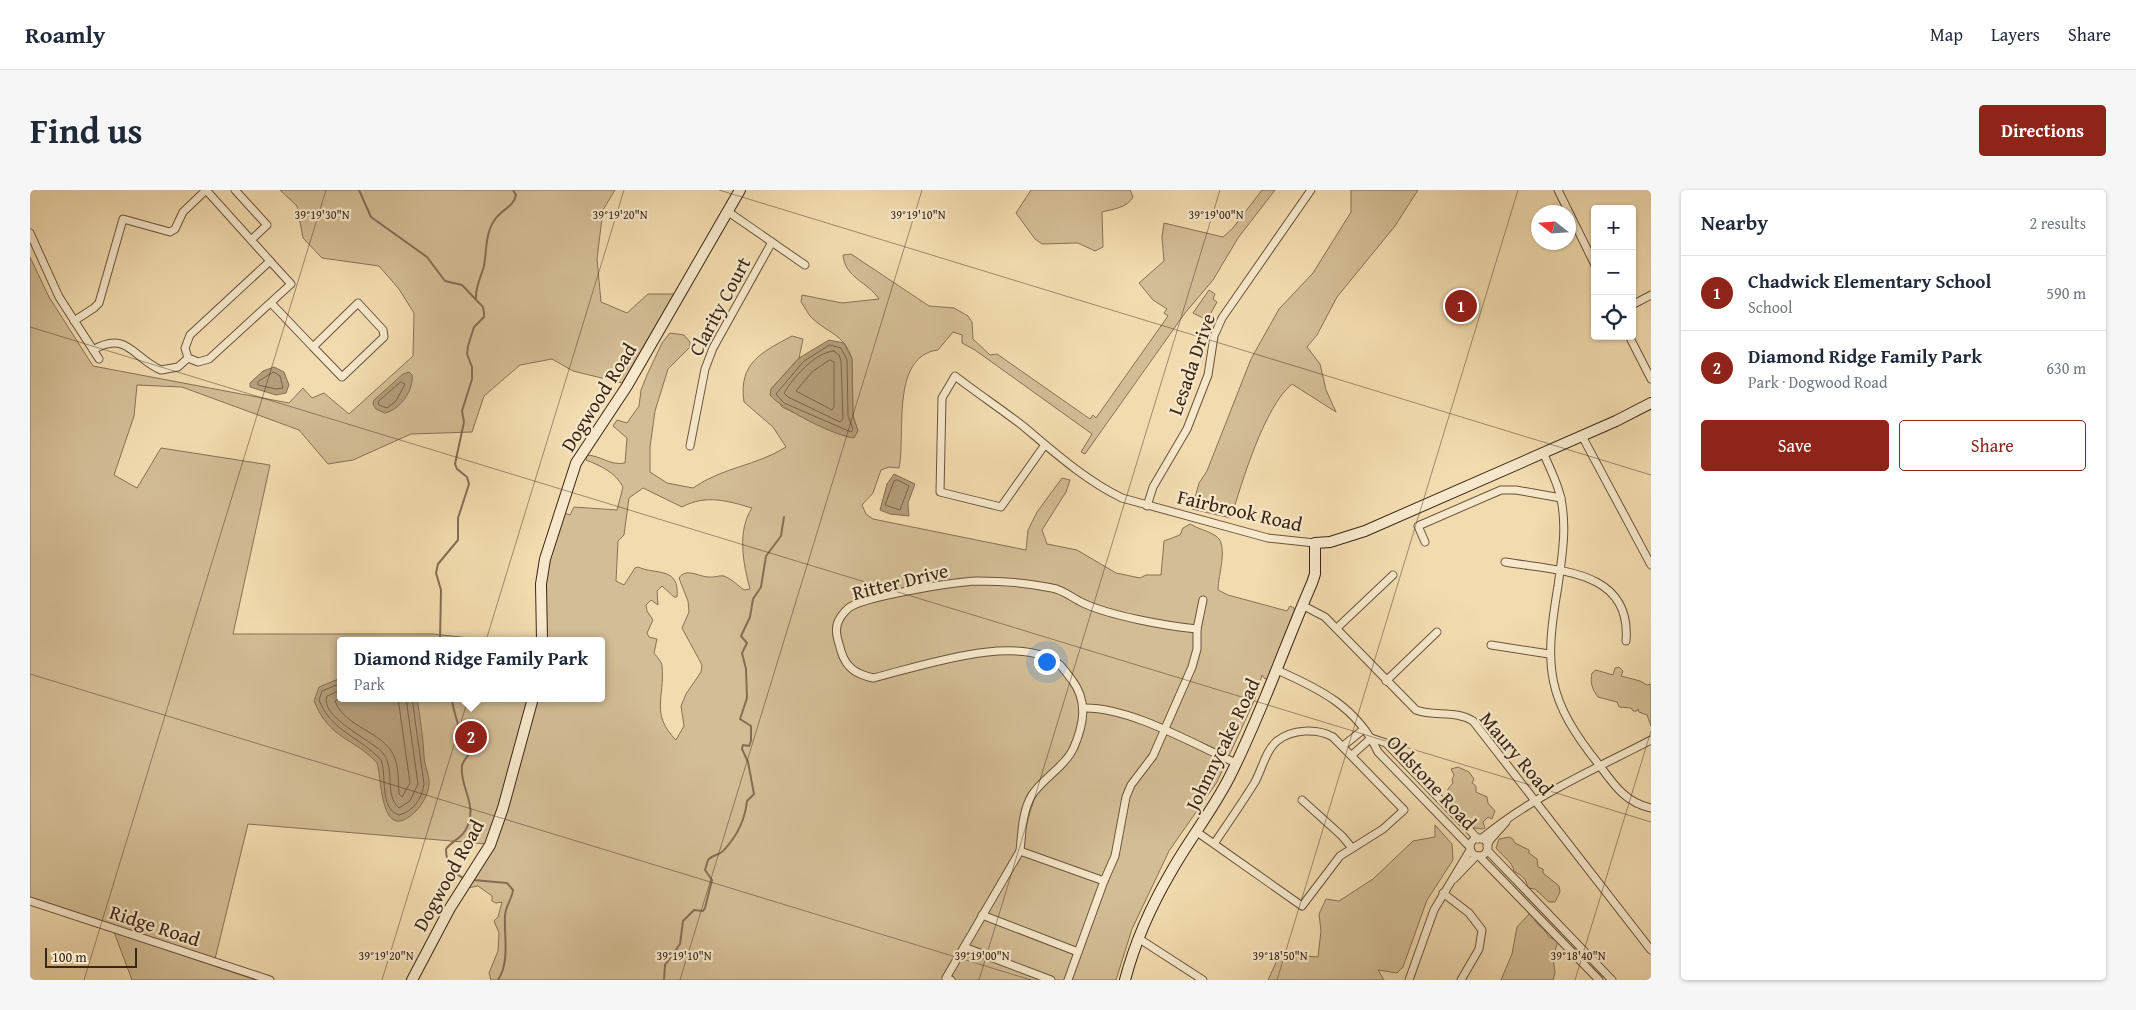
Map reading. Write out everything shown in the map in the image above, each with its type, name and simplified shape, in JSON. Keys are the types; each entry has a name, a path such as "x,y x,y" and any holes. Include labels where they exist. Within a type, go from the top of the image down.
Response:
{"street":[{"path":"74,321 99,303 124,219 170,232 175,229 183,212 206,190 291,284 209,359 198,362 188,358"},
{"path":"234,190 267,225 251,240"},
{"name":"Dogwood Road","path":"542,637 541,584 545,559 576,464 636,369 740,190"},
{"name":"Lesada Drive","path":"1147,506 1158,477 1187,429 1208,375 1214,336 1222,318 1311,190"},
{"path":"1558,190 1591,257"},
{"name":"Clarity Court","path":"727,211 805,265"},
{"path":"30,232 52,283 99,359"},
{"name":"Clarity Court","path":"690,446 705,369 713,348 772,242"},
{"path":"188,358 185,348 190,335 270,261"},
{"path":"1636,303 1651,295"},
{"path":"271,303 313,347 342,377 384,337 383,330 358,303 313,347"},
{"path":"1631,340 1651,378"},
{"path":"93,350 105,343 118,343 161,370 178,367 188,358"},
{"name":"Fairbrook Road","path":"1044,446 1001,507 940,492 942,398 954,376 1023,426 1044,446 1103,488 1122,498 1268,538 1315,543 1330,542 1365,531 1582,436 1651,403"},
{"path":"1582,436 1651,565"},
{"path":"1543,452 1561,498 1564,539 1551,626 1549,654 1553,682 1562,709 1576,735 1600,766 1628,799 1651,808"},
{"path":"1459,490 1466,505"},
{"path":"1424,542 1418,526 1501,490 1516,490 1561,498"},
{"name":"Johnnycake Road","path":"1125,980 1138,938 1171,871 1218,799 1277,670 1315,574 1315,543"},
{"path":"1505,562 1590,578 1609,589 1623,611 1627,630 1626,641"},
{"path":"1337,628 1393,575"},
{"name":"Ritter Drive","path":"1084,708 1075,684 1060,665 1043,656 1025,651 982,652 873,678 859,675 845,664 836,632 839,620 850,607 864,602 952,583 978,581 1054,588 1082,603 1099,608 1175,627 1198,629"},
{"path":"1068,980 1115,856 1126,797 1131,785 1153,756 1192,667 1197,649 1203,600"},
{"name":"Maury Road","path":"1302,605 1319,613 1337,628 1416,710 1426,713 1457,715 1473,721 1651,950"},
{"path":"1386,681 1437,632"},
{"path":"1491,645 1549,654"},
{"name":"Oldstone Road","path":"1277,670 1326,693 1350,713 1371,738 1378,752 1599,980"},
{"name":"Dogwood Road","path":"412,980 430,944 490,845 531,702"},
{"path":"950,980 946,978 1020,850 1024,817 1032,796 1073,750 1081,731 1084,708 1100,708 1129,716 1236,763"},
{"path":"1343,746 1364,729"},
{"path":"1197,832 1214,844 1302,906 1332,864 1352,848 1383,829 1404,810 1333,737 1319,730 1295,734 1279,740 1271,749 1252,787 1214,844"},
{"path":"1352,755 1371,738"},
{"name":"Oldstone Road","path":"1371,738 1386,743 1480,839 1612,980"},
{"path":"1474,852 1473,841 1480,839 1535,801 1651,740"},
{"path":"1302,800 1342,836 1352,848"},
{"path":"1408,980 1434,910 1443,893 1474,852 1487,848 1490,840 1508,819"},
{"path":"1020,850 1104,881"},
{"path":"1443,893 1469,913 1482,930 1479,949 1461,980"},
{"name":"Ridge Road","path":"30,900 270,980"},
{"path":"982,915 1078,952"},
{"path":"1138,938 1203,980"},
{"path":"964,947 1051,980"}],"shaded area":[{"path":"280,190 615,190 603,210 597,259 601,302 627,313 648,294 674,294 622,383 573,371 552,359 520,365 484,396 472,432 411,434 353,460 328,464 299,430 182,387 137,385 134,416 114,475 137,488 161,448 270,465 233,634 433,634 460,637 337,637 337,702 529,702 487,844 248,824 215,959 30,897 30,257 49,297 93,366 289,403 303,388 312,398 324,393 349,414 413,356 414,313 399,289 379,266 322,258 303,238 297,206"},
{"path":"1031,190 1130,190 1133,197 1123,206 1102,212 1103,247 1095,251 1078,243 1042,244 1035,239 1016,213"},
{"path":"1262,190 1275,190 1238,238 1213,280 1185,313 1085,454 1081,452 1092,434 975,350 962,343 962,335 953,332 938,350 923,355 913,366 906,381 903,399 899,468 889,467 881,470 873,493 862,505 866,514 873,519 1026,550 1028,530 1037,512 1062,478 1070,480 1066,492 1042,530 1047,544 1077,550 1116,573 1140,578 1146,575 1161,575 1164,541 1180,535 1183,528 1190,524 1213,534 1220,540 1222,561 1218,590 1228,595 1287,611 1290,606 1294,608 1295,614 1268,677 1265,679 1262,675 1255,699 1217,782 1169,851 1132,929 1116,980 491,980 489,973 498,951 499,933 494,921 498,917 502,902 496,903 492,901 492,896 478,886 467,888 474,878 534,702 605,702 605,637 545,637 545,573 562,512 570,515 574,507 617,510 623,487 612,473 586,460 586,455 610,462 625,463 627,438 613,426 617,420 627,423 639,406 641,390 647,375 662,343 670,333 684,335 690,342 690,347 668,369 655,411 650,447 650,472 667,483 693,488 716,475 763,458 786,447 773,427 744,402 743,389 745,377 754,360 792,336 803,339 799,358 771,389 782,407 842,435 849,437 858,431 853,416 852,359 849,350 839,338 810,316 801,302 802,295 842,303 879,299 852,275 843,255 851,254 929,306 954,308 968,316 972,322 973,339 990,355 997,354 1090,419 1093,415 1096,418 1168,316 1164,313 1167,309 1153,300 1139,283 1164,261 1162,237 1164,223 1223,237 1233,228","holes":["643,488 682,507 691,503 717,500 752,508 747,517 743,537 745,569 750,589 744,590 724,576 705,577 693,573 685,573 679,578 688,601 689,612 682,628 702,665 701,672 686,694 681,706 684,726 676,740 668,731 661,714 662,666 654,653 657,639 649,637 647,633 653,620 647,611 646,605 651,600 658,605 657,591 662,586 674,597 677,597 675,580 665,573 638,567 635,568 624,585 616,581 618,541 624,535 629,498"]},
{"path":"1351,190 1418,190 1395,226 1337,297 1317,335 1307,347 1320,364 1326,390 1336,412 1292,384 1282,395 1263,427 1231,518 1192,509 1199,483 1207,471 1251,359 1279,309 1313,273 1351,212"},
{"path":"1209,290 1215,294 1213,299 1217,302 1207,320 1193,313"},
{"path":"1619,667 1623,671 1621,676 1647,685 1651,684 1651,726 1647,715 1639,712 1638,709 1633,711 1631,708 1619,707 1617,702 1598,697 1594,691 1591,683 1592,673 1596,670 1613,675 1615,668"},
{"path":"1458,767 1469,772 1474,779 1472,783 1476,786 1476,792 1487,797 1488,803 1495,811 1492,819 1488,817 1483,822 1485,828 1474,828 1474,823 1446,797 1448,789 1453,783 1454,775 1451,769"},
{"path":"1435,825 1452,844 1453,860 1427,900 1403,967 1397,973 1378,970 1384,980 1268,980 1280,954 1318,957 1321,931 1319,914 1326,899 1339,901 1373,879 1413,841 1435,837"},
{"path":"1509,837 1515,843 1529,850 1529,853 1537,859 1538,867 1543,869 1543,873 1559,886 1560,892 1555,902 1549,902 1535,889 1528,888 1524,878 1514,871 1509,862 1496,848 1499,839"},
{"path":"1530,913 1536,923 1549,937 1558,941 1553,957 1555,973 1553,980 1501,980 1512,954 1517,927"},
{"path":"114,932 256,980 132,980"}],"water":[{"path":"829,340 844,343 852,359 853,416 858,431 854,438 809,421 776,401 770,395 771,389 799,358"},
{"path":"274,367 284,372 289,385 286,393 276,395 250,387 250,383 263,371"},
{"path":"409,372 412,375 411,387 401,404 385,413 376,409 373,404 374,400 403,374"},
{"path":"894,474 915,484 908,503 909,516 890,514 880,510 887,484"},
{"path":"337,680 337,702 418,702 429,785 426,796 420,806 404,820 395,821 389,815 382,794 377,763 368,754 335,731 320,714 314,701 319,687"}],"waterway":[{"path":"359,190 371,217 427,257 445,281 462,285 483,307 484,317 474,327 468,346 467,354 472,367 472,379 462,411 464,422 455,464 457,469 467,477 469,484 458,518 458,540 438,564 436,573 441,590 440,637"},
{"path":"476,299 477,286 484,266 487,241 492,223 515,199 516,195 513,190"},
{"path":"664,980 665,965 680,944 683,921 694,910 703,911 705,908 712,880 705,870 708,860 722,852 733,839 743,821 747,801 754,794 748,762 742,749 743,745 749,746 751,741 751,726 740,719 747,698 746,669 742,653 747,643 741,636 750,617 753,599 761,587 766,556 781,536 784,517"},
{"path":"452,702 464,742 466,745 474,746 462,766 463,782 470,805 469,822 463,834 446,849 450,866 463,878"},
{"path":"473,880 507,883 513,890 505,913 506,949 502,973 498,980"}],"place":[{"name":"Chadwick Elementary School","path":"1461,306"},
{"name":"Diamond Ridge Family Park","path":"471,737"}]}
